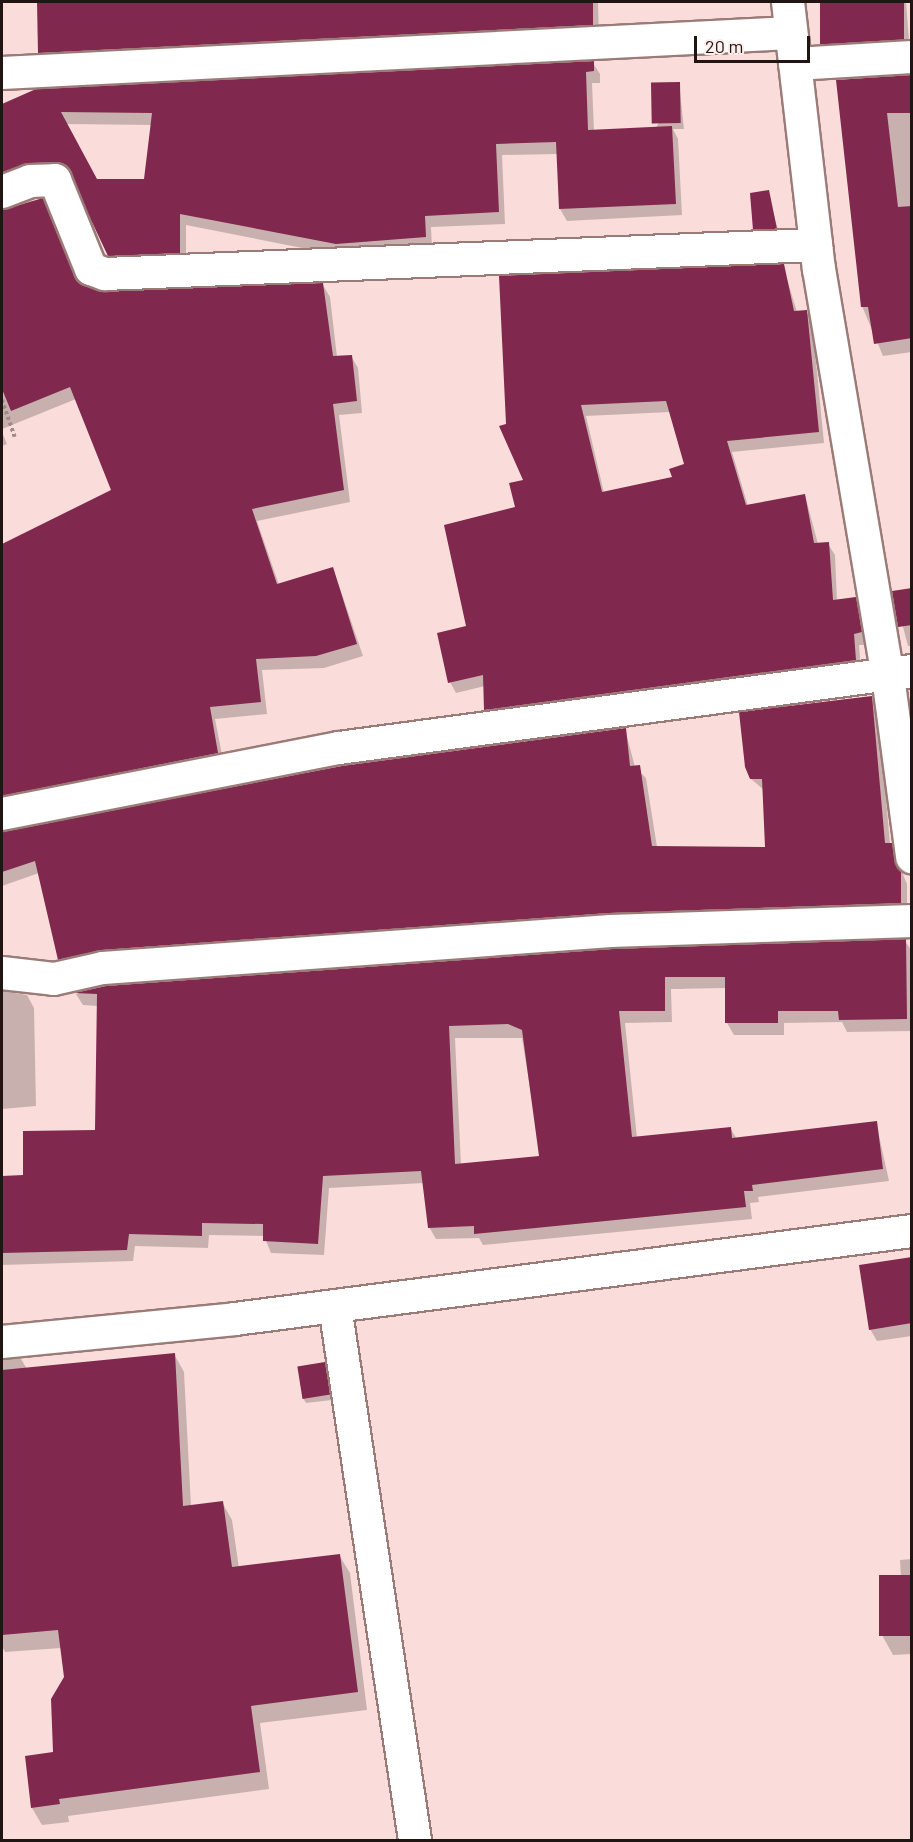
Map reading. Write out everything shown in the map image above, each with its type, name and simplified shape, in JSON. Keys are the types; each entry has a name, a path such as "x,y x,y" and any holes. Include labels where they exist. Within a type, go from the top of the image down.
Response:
{"street":[{"path":"788,2 816,244 846,427 900,674 912,856"},
{"path":"2,73 791,33"},
{"path":"795,64 912,57"},
{"path":"2,192 30,181 55,180 91,270 105,274 816,244"},
{"path":"2,814 339,748 900,674"},
{"path":"2,973 54,979 103,968 599,931 912,921"},
{"path":"2,1342 335,1306 912,1231"},
{"path":"335,1306 415,1840"}],"path":[{"path":"2,400 15,437"}],"building":[{"path":"37,2 593,2 593,25 38,53"},
{"path":"820,2 904,2 904,44 820,44"},
{"path":"594,61 594,71 586,72 588,130 672,126 676,204 559,209 556,142 496,144 499,212 425,216 426,237 336,244 180,214 180,253 108,256 65,165 29,163 2,173 2,104 36,89","holes":["61,112 152,113 144,179 97,179"]},
{"path":"912,75 912,113 887,113 898,207 912,206 912,338 874,344 868,307 861,307 836,80"},
{"path":"680,82 681,123 652,123 651,83"},
{"path":"769,190 777,229 753,230 750,193"},
{"path":"43,198 75,276 99,291 323,283 333,356 352,355 357,401 333,404 344,490 252,509 277,584 333,567 357,644 316,656 256,659 261,702 210,707 218,753 2,796 2,544 111,490 70,387 11,411 2,389 2,210"},
{"path":"784,264 794,311 807,310 819,432 727,441 746,505 805,494 814,543 829,542 833,600 856,597 862,632 854,634 856,660 484,710 483,675 448,683 437,633 466,626 444,525 515,507 509,483 523,480 499,426 506,424 499,276","holes":["666,401 684,464 669,469 672,477 602,492 581,405"]},
{"path":"912,588 912,625 898,627 892,591"},
{"path":"872,696 885,843 892,843 901,870 901,903 610,913 102,950 58,960 35,861 2,872 2,831 342,766 626,728 630,766 640,765 652,846 765,847 762,779 750,779 745,767 739,712"},
{"path":"906,939 907,1019 839,1020 838,1011 778,1011 778,1023 725,1023 725,977 665,977 665,1011 619,1011 632,1137 731,1127 732,1138 877,1121 883,1169 752,1185 753,1191 744,1191 746,1207 474,1234 474,1226 428,1228 421,1171 323,1176 318,1244 263,1241 263,1224 202,1223 202,1236 129,1234 127,1250 2,1253 2,1176 23,1175 23,1131 95,1130 97,994 74,993 106,986 612,949","holes":["508,1024 522,1030 539,1156 455,1164 449,1026"]},
{"path":"912,1257 912,1323 869,1330 859,1265"},
{"path":"175,1353 183,1506 223,1501 232,1567 340,1554 358,1692 251,1706 260,1772 59,1799 60,1804 31,1808 25,1756 53,1752 51,1699 64,1677 58,1630 2,1635 2,1370"},
{"path":"325,1362 330,1395 303,1399 297,1366"},
{"path":"879,1575 912,1575 912,1636 879,1636"}]}
